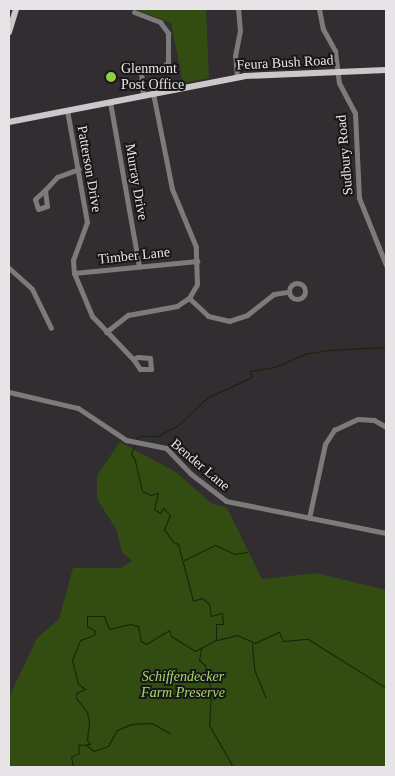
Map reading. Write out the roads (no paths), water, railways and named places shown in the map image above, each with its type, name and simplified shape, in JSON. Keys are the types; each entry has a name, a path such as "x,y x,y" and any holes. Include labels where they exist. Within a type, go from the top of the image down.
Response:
{"main road":[{"path":"9,32 16,9"},
{"name":"Feura Bush Road","path":"9,122 237,77 386,70"}],"street":[{"path":"237,77 235,56 240,31 238,9"},
{"name":"Sudbury Road","path":"319,9 323,29 335,51 341,88 356,117 359,198 386,265"},
{"path":"134,12 160,22 168,33 168,62 162,68 141,72 143,95"},
{"path":"106,332 128,315 172,308 188,298 196,284 197,261 192,233 172,189 153,93"},
{"name":"Murray Drive","path":"110,102 139,266"},
{"name":"Patterson Drive","path":"67,110 88,222 75,253 74,274 92,316 133,359"},
{"path":"45,190 57,176 79,168"},
{"name":"Timber Lane","path":"74,274 197,261"},
{"path":"9,268 32,289 52,328"},
{"path":"188,298 208,316 230,321 247,315 274,294 286,292"},
{"name":"Bender Lane","path":"9,392 78,408 126,440 166,448 191,474 226,501 386,533"},
{"path":"309,518 326,444 334,430 358,419 374,420 386,427"}],"waterway":[{"path":"136,439 141,436 157,436 177,426 208,397 252,376 250,371 275,367 304,354 329,350 386,347"},
{"path":"73,767 71,757 79,753 78,745 90,744 87,740 89,721 87,712 76,698 76,693 85,689 78,684 72,660 80,640 94,635 95,631 87,626 87,616 104,616 109,629 130,624 138,626 141,641 146,644 169,630 171,636 195,651 216,640 216,624 223,624 222,613 211,616 209,604 202,598 193,601 178,544 173,542 164,529 170,515 163,508 160,513 154,509 158,493 150,495 142,491 135,460 131,454 135,445"},
{"path":"184,560 215,545 234,554 247,552"},
{"path":"217,640 237,635 255,643 279,632 283,641 308,639 386,688"},
{"path":"252,644 254,669 266,698"},
{"path":"201,649 199,660 205,665 211,691 209,725 232,765"},
{"path":"86,745 94,751 108,746 117,730 132,724 152,723 169,733"}],"place":[{"name":"Glenmont Post Office","path":"111,77"}],"park label":[{"name":"Schiffendecker Farm Preserve","path":"183,686"}]}
